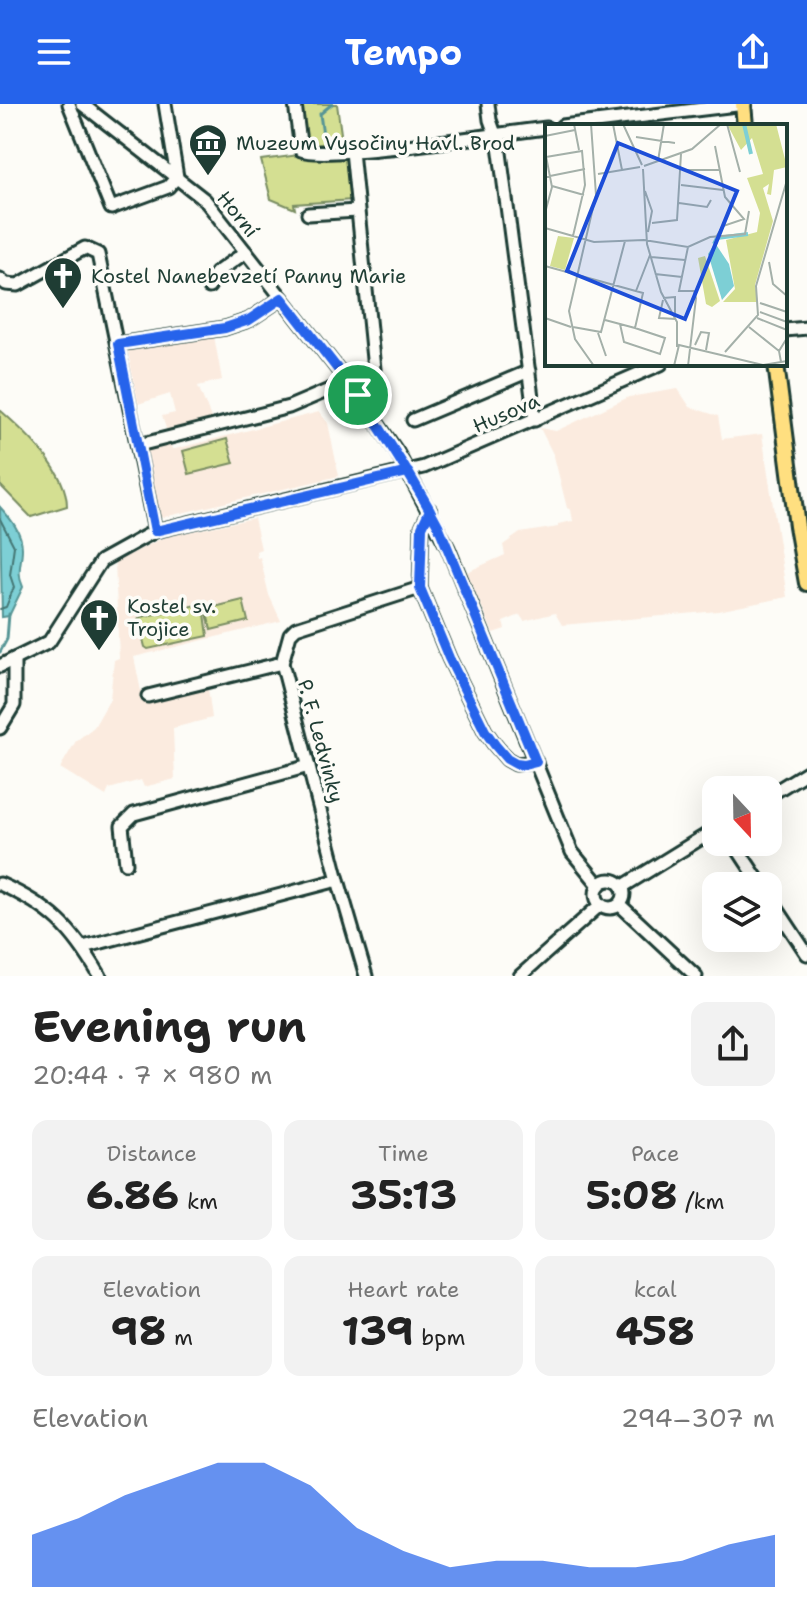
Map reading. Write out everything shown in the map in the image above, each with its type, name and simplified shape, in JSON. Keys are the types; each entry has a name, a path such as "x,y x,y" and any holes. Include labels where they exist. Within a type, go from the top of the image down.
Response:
{"main road":[{"path":"744,104 745,124"},
{"path":"776,366 807,583"}],"street":[{"path":"69,104 111,208 168,187 177,177 165,104"},
{"name":"Horní","path":"82,104 205,200 358,395 430,510 572,852 599,885"},
{"path":"295,104 301,150 309,153 352,151 545,128"},
{"path":"488,104 499,145 535,420"},
{"path":"579,124 744,104"},
{"path":"352,151 374,369 371,384 358,395"},
{"path":"308,214 357,211"},
{"path":"3,281 18,285 85,248 98,254 155,531"},
{"path":"209,287 216,273 246,252"},
{"path":"118,344 225,328 249,320 282,298"},
{"path":"787,330 807,328"},
{"name":"Husova","path":"0,666 52,638 101,561 155,531 408,472 656,366"},
{"name":"Husova","path":"413,420 529,371"},
{"path":"139,445 289,407 348,382"},
{"path":"430,510 422,527 420,588 449,658 489,738 507,759 516,764 536,762"},
{"name":"P. F. Ledvinky","path":"361,975 282,663 290,634 296,628 420,588"},
{"path":"0,728 14,705 14,659"},
{"path":"148,696 282,663"},
{"path":"126,863 122,826 134,814 309,766"},
{"path":"782,787 807,772"},
{"path":"622,887 702,838"},
{"path":"83,947 338,880"},
{"path":"611,880 622,887 624,897 620,905 612,908 600,905 596,895 599,885 611,880"},
{"path":"0,884 28,896 54,914 83,947 100,976"},
{"path":"520,976 535,970 600,905"},
{"path":"620,905 696,976"},
{"path":"782,916 807,954"}],"shaded area":[{"path":"214,336 222,380 198,386 212,420 210,424 168,435 162,416 175,413 170,394 138,404 127,350 129,347"},
{"path":"678,389 690,407 718,416 722,439 762,434 787,597 718,611 562,625 555,613 524,621 520,615 503,622 505,629 493,633 467,572 505,555 503,545 520,533 558,527 558,524 573,521 554,456 540,428 556,431 629,397"},
{"path":"319,412 328,423 339,476 160,518 147,450 150,446 170,441 172,449 175,449"},
{"path":"254,518 261,549 256,551 257,558 260,557 269,595 281,621 134,657 143,701 147,703 208,688 212,718 173,728 175,779 144,787 141,780 109,789 106,796 60,768 76,741 94,727 110,699 114,660 119,658 115,562 165,537"}],"green space":[{"path":"299,104 337,104 342,141 306,146"},
{"path":"299,155 345,157 353,200 294,204 295,209 271,199 261,160"},
{"path":"0,410 43,453 60,479 67,506 31,517 0,485"},
{"path":"227,439 234,463 189,474 183,451"},
{"path":"243,600 248,621 211,630 206,609"},
{"path":"201,604 204,606 208,636 148,649 145,647 138,620 141,617"}],"water":[{"path":"0,507 20,536 23,587 9,616 2,617"}],"waterway":[{"path":"323,135 320,114 332,104"},
{"path":"0,652 7,639 9,614"}],"place":[{"name":"Muzeum Vysočiny Havl. Brod","path":"208,177"},
{"name":"Kostel Nanebevzetí Panny Marie","path":"63,310"},
{"name":"Kostel sv. Trojice","path":"99,652"}],"route":[{"path":"358,395 282,298 249,320 225,328 118,344 155,531 408,472 430,510 422,527 420,588 449,658 489,738 507,759 516,764 536,762 438,525 430,510 397,452 358,395"}]}
